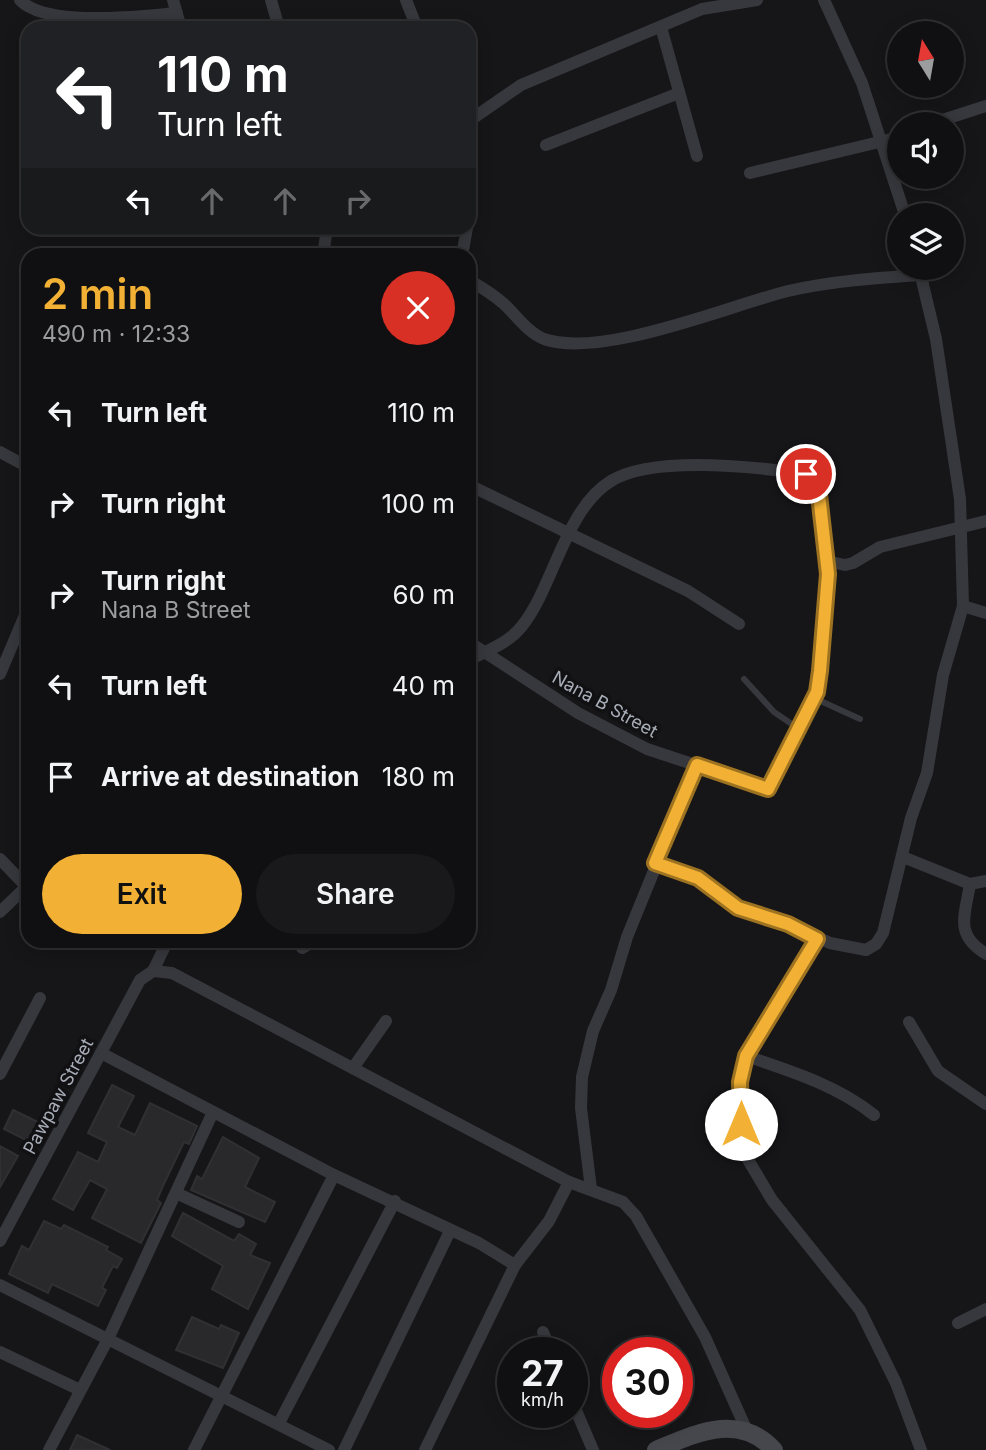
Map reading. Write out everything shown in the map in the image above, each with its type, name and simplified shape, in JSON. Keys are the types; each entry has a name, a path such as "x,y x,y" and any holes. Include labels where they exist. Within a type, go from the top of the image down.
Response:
{"street":[{"path":"20,0 32,7 67,16 100,18 175,6"},
{"path":"271,0 277,21"},
{"path":"406,0 414,21"},
{"path":"476,116 521,85 702,9 757,0"},
{"path":"824,0 862,83 901,203"},
{"path":"660,27 697,156"},
{"path":"546,145 679,93"},
{"path":"964,113 986,106"},
{"path":"750,173 887,141"},
{"path":"476,285 501,302 532,331 544,338 563,342 617,338 657,330 790,291 887,276"},
{"path":"655,863 698,878 738,908 788,924 817,939 858,950 876,944 883,933 911,818 927,773 943,675 963,606 963,525 936,339 922,280"},
{"path":"0,452 21,463"},
{"path":"476,656 507,641 523,625 570,535 609,482 627,474 683,465 782,470 806,474 818,486 828,598 814,698 799,729"},
{"path":"476,488 688,591 739,625"},
{"path":"826,561 845,565 853,563 880,547 914,541 963,525 986,521"},
{"path":"963,606 986,613"},
{"path":"0,674 21,626"},
{"name":"Nana B Street","path":"476,647 589,719 647,748 761,790 772,786 799,729"},
{"path":"591,1189 581,1108 582,1077 593,1031 655,863 697,765"},
{"path":"903,857 970,884 986,881"},
{"path":"0,859 21,880"},
{"path":"970,884 963,924 966,937 986,954"},
{"path":"0,912 21,892"},
{"path":"817,939 746,1056 740,1092 741,1124 747,1158 772,1200 860,1310 890,1371 921,1450"},
{"name":"Pawpaw Street","path":"0,1241 140,981 153,971 164,948"},
{"path":"153,971 172,972 569,1182 623,1202 636,1216 705,1337 747,1431"},
{"path":"0,1074 40,998"},
{"path":"353,1068 386,1021"},
{"path":"909,1022 938,1071 986,1104"},
{"path":"101,1053 334,1175 394,1201 450,1231 479,1242 515,1265"},
{"path":"746,1056 819,1082 859,1103 874,1115"},
{"path":"50,1450 108,1339 213,1112"},
{"path":"194,1450 334,1175"},
{"path":"425,1450 515,1265 549,1222 569,1182"},
{"path":"176,1193 239,1222"},
{"path":"279,1423 394,1201"},
{"path":"344,1450 450,1231"},
{"path":"0,1285 223,1394 329,1450"},
{"path":"958,1323 986,1309"},
{"path":"543,1332 545,1337"},
{"path":"0,1352 80,1390"},
{"path":"656,1450 704,1430 733,1427 747,1431 774,1450"},
{"path":"584,1428 593,1450"}],"lane":[{"path":"744,679 774,712 799,729"},
{"path":"814,698 860,719"}],"building":[{"path":"112,1085 134,1096 118,1127 135,1135 150,1103 197,1126 189,1144 184,1142 157,1200 161,1203 141,1243 92,1218 107,1189 90,1180 73,1210 53,1199 78,1152 98,1162 107,1142 88,1133"},
{"path":"13,1110 38,1122 28,1141 4,1129"},
{"path":"223,1137 259,1158 245,1187 275,1202 265,1222 191,1190 197,1176 202,1179"},
{"path":"0,1146 18,1156 0,1187"},
{"path":"183,1213 234,1241 239,1234 256,1244 250,1255 270,1263 248,1309 212,1289 223,1266 172,1236"},
{"path":"44,1221 61,1229 64,1225 108,1247 106,1250 122,1259 117,1268 113,1266 102,1288 106,1290 98,1306 52,1284 48,1293 9,1274 22,1246 29,1250"},
{"path":"192,1317 219,1329 221,1325 239,1333 223,1368 176,1350"},
{"path":"77,1435 110,1450 70,1450"}],"route":[{"path":"741,1124 740,1082 746,1056 817,939 788,924 738,908 698,878 655,863 697,765 761,790 768,789 772,786 817,692 828,598 828,574 818,486 806,474"}]}
